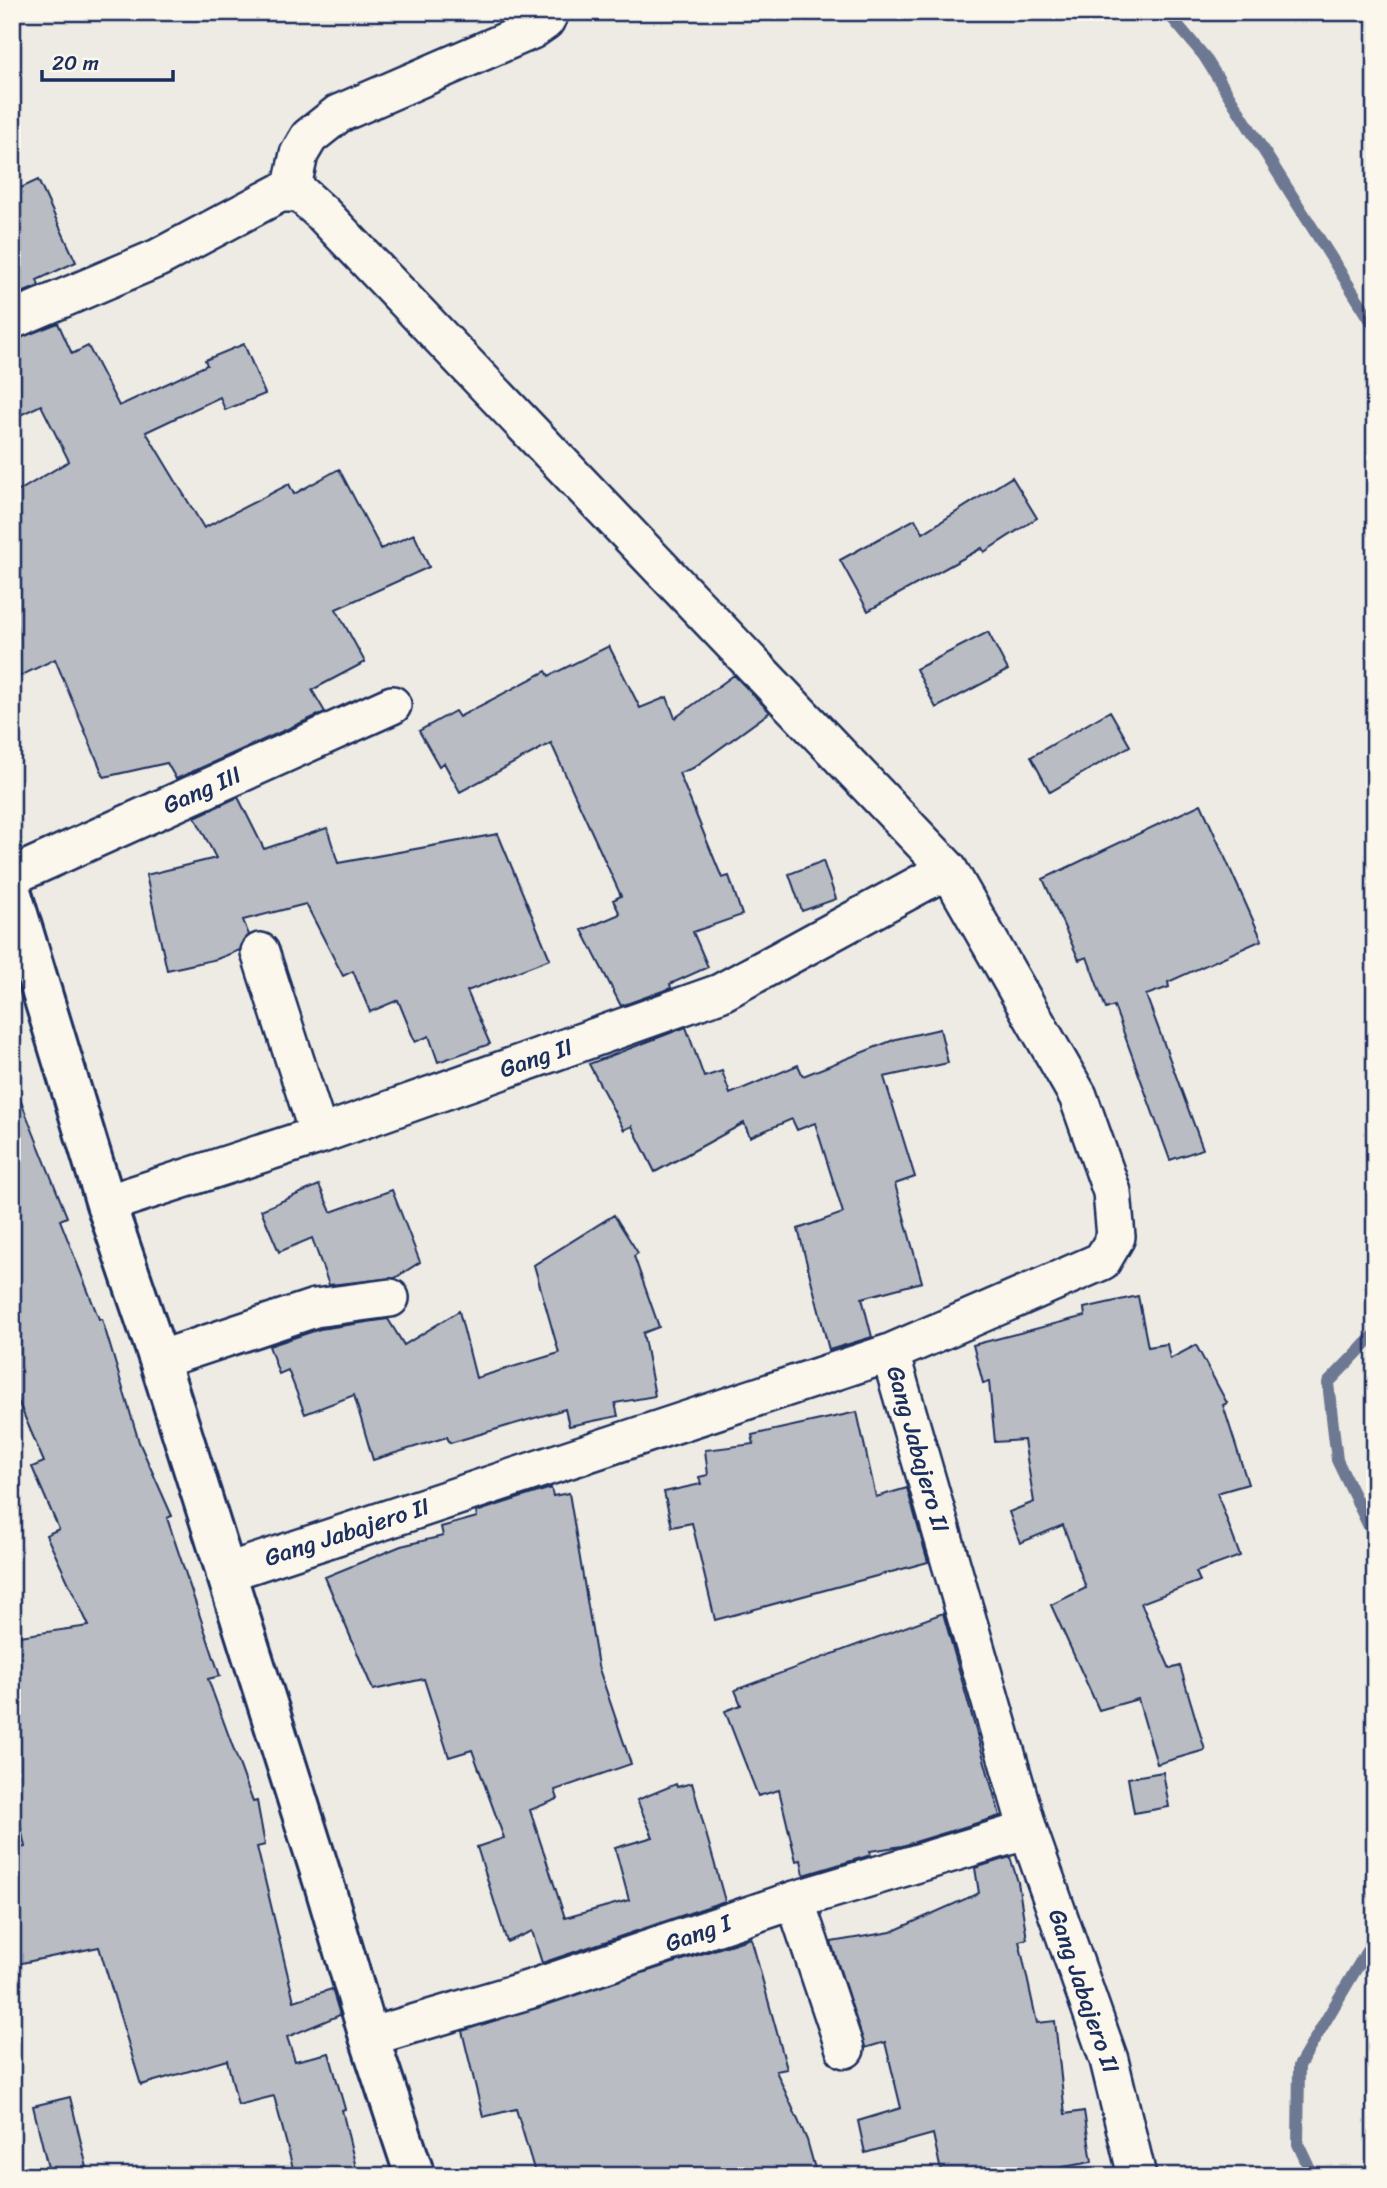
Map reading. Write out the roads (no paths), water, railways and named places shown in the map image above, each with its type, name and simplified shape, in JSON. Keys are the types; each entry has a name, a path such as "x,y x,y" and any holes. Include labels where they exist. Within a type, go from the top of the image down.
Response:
{"street":[{"path":"291,191 299,154 309,137 338,114 532,30 545,21 551,12"},
{"path":"12,320 158,258 264,202 291,191 300,193 948,869 1078,1096 1112,1192 1116,1237 1102,1261 890,1353"},
{"name":"Gang III","path":"12,876 392,705"},
{"name":"Gang II","path":"106,1204 319,1135 720,993 948,869"},
{"path":"12,894 106,1204 159,1360 415,2176"},
{"path":"260,952 319,1135"},
{"path":"159,1360 314,1308 390,1298"},
{"name":"Gang Jabajero II","path":"225,1573 890,1353 1028,1830 1109,2060 1137,2176"},
{"name":"Gang I","path":"369,2036 531,1989 795,1900 1028,1830"},
{"path":"795,1900 845,2049"}],"waterway":[{"path":"1167,12 1204,56 1375,327"},
{"path":"1375,1334 1328,1383 1337,1460 1375,1539"},
{"path":"1313,2176 1298,2144 1299,2066 1375,1937"}]}
